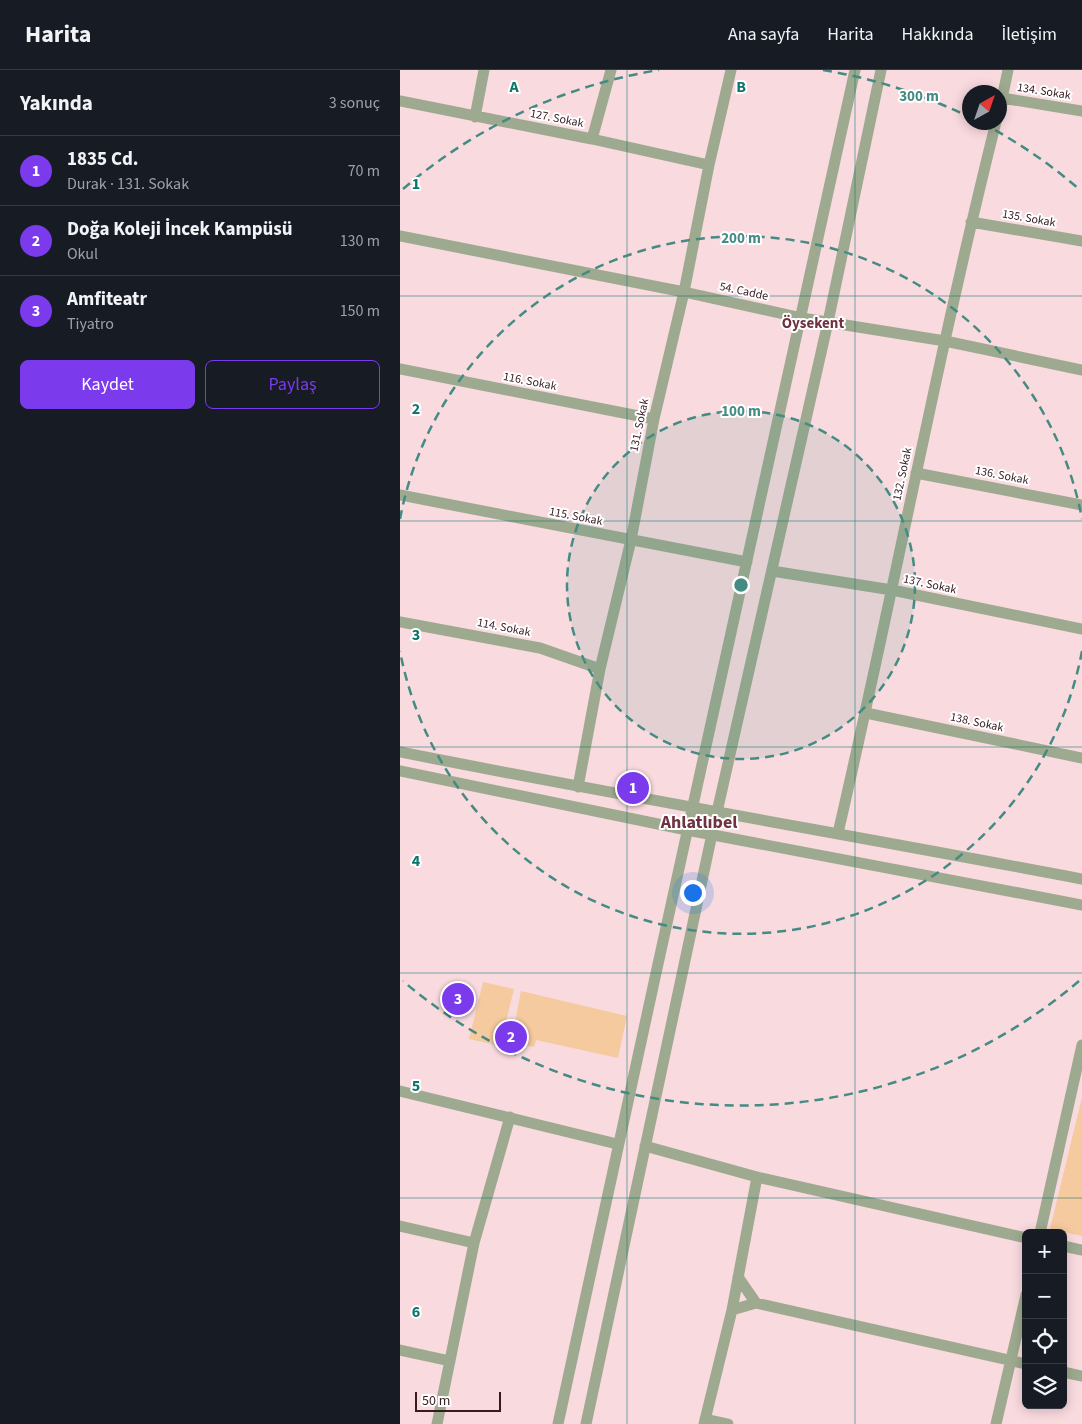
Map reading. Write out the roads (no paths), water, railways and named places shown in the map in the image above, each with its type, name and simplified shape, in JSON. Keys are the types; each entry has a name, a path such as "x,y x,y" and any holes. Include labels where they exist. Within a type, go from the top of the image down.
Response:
{"street":[{"path":"475,117 484,70"},
{"path":"592,139 611,70"},
{"name":"131. Sokak","path":"578,787 600,670 631,540 654,419 684,292 709,165 732,70"},
{"path":"558,1424 617,1144 802,318 855,70"},
{"path":"586,1424 712,834 828,322 881,70"},
{"path":"1005,85 1008,70"},
{"name":"127. Sokak","path":"400,101 592,139 709,165"},
{"name":"134. Sokak","path":"1007,104 1082,111"},
{"name":"132. Sokak","path":"838,833 866,713 971,222 994,130"},
{"name":"135. Sokak","path":"971,222 1082,241"},
{"name":"54. Cadde","path":"400,236 684,292 802,318 945,341 1082,370"},
{"name":"116. Sokak","path":"400,369 654,419"},
{"name":"136. Sokak","path":"916,473 1082,504"},
{"name":"115. Sokak","path":"400,495 747,562"},
{"name":"137. Sokak","path":"772,571 892,590 1082,629"},
{"name":"114. Sokak","path":"400,622 540,648 600,670"},
{"name":"138. Sokak","path":"866,713 1082,758"},
{"path":"400,752 578,787 1082,879"},
{"path":"400,771 687,830 1082,905"},
{"path":"1041,1229 1082,1045"},
{"path":"400,1091 617,1144"},
{"path":"437,1424 474,1243 510,1117"},
{"path":"645,1146 757,1177 1022,1237"},
{"path":"728,1424 705,1422 732,1310 757,1177"},
{"path":"400,1226 474,1243"},
{"path":"1067,1247 1082,1250"},
{"path":"738,1277 756,1303"},
{"path":"732,1310 756,1303 1022,1363"},
{"path":"996,1424 1022,1312"},
{"path":"400,1350 450,1361"},
{"path":"1067,1373 1082,1376"}],"place":[{"name":"1835 Cd.","path":"633,788"},
{"name":"Amfiteatr","path":"458,999"},
{"name":"Doğa Koleji İncek Kampüsü","path":"511,1037"}],"district":[{"name":"Öysekent","path":"813,323"},
{"name":"Ahlatlıbel","path":"699,822"}]}
